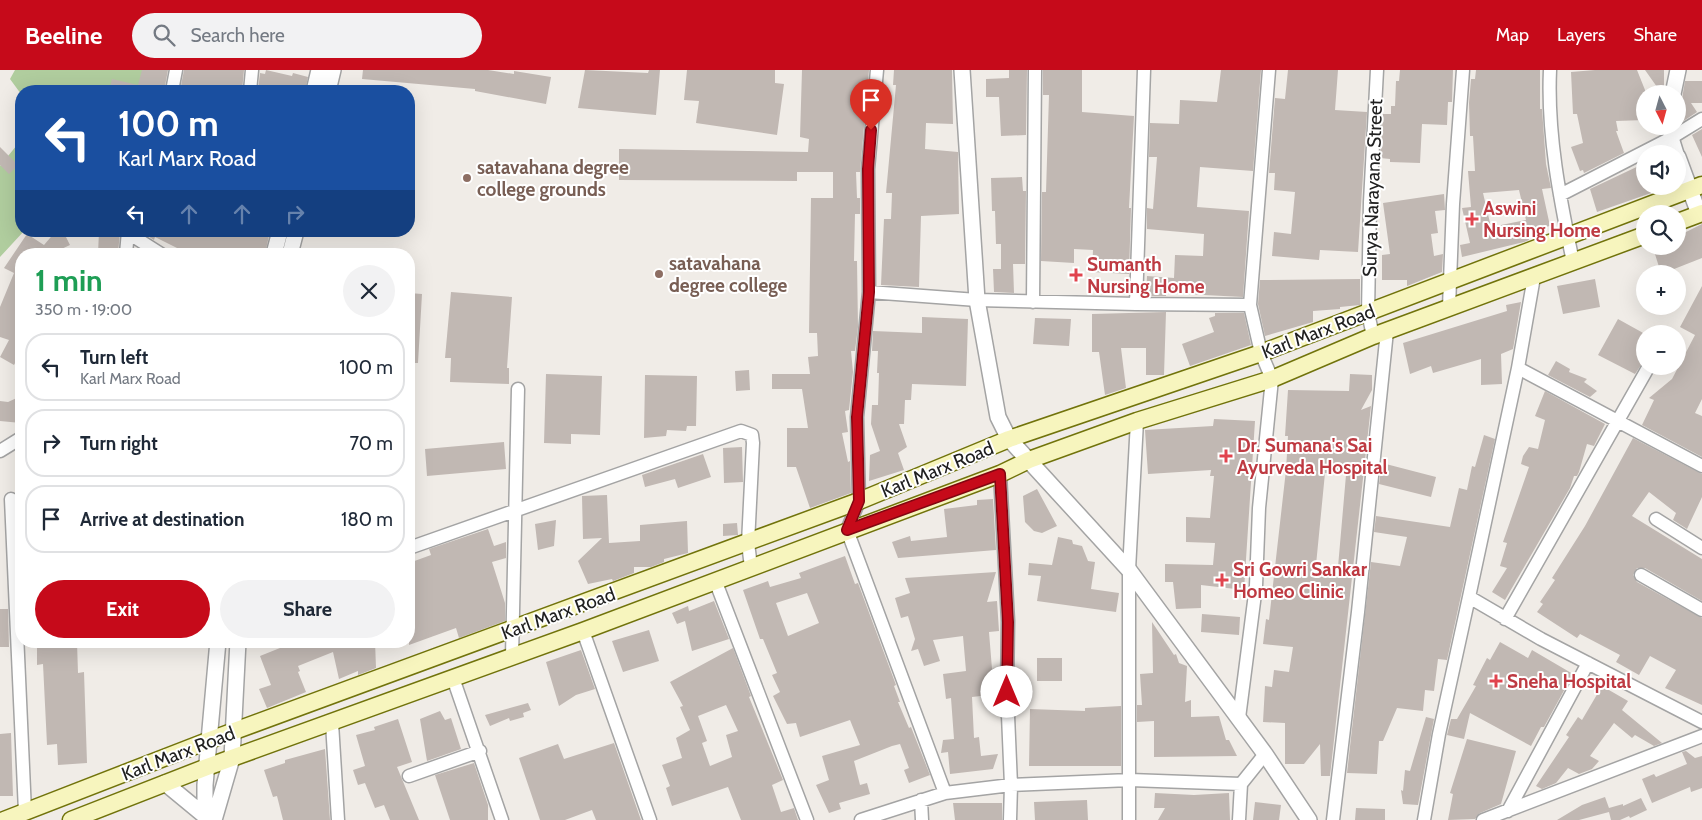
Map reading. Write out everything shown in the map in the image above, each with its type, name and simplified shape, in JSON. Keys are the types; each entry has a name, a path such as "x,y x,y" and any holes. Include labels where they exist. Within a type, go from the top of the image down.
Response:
{"main road":[{"name":"Karl Marx Road","path":"4,820 234,731 748,543 859,501 1009,440 1261,353 1695,187"},
{"path":"1686,219 1700,213"},
{"name":"Karl Marx Road","path":"71,820 207,767 583,631 847,530 1000,474 1029,460 1138,421 1272,379 1380,334 1636,238"}],"street":[{"path":"173,85 176,70"},
{"path":"251,85 252,70"},
{"path":"315,85 319,70"},
{"path":"329,85 333,70"},
{"path":"876,70 868,169 869,292 857,417 859,501 847,530 945,793"},
{"path":"962,70 977,300 998,417 1009,440 1129,570 1265,754 1309,820"},
{"path":"1033,302 1034,70"},
{"path":"1136,304 1144,70"},
{"path":"1239,718 1256,586 1259,508 1272,379 1261,353 1250,304 1269,70"},
{"name":"Surya Narayana Street","path":"1334,820 1358,612 1380,334 1368,313 1370,202 1377,70"},
{"path":"1449,308 1449,281 1463,70"},
{"path":"1550,70 1548,101 1560,195 1573,262"},
{"path":"1675,85 1678,70"},
{"path":"1686,126 1702,120"},
{"path":"1560,195 1666,135"},
{"path":"1686,171 1695,187 1700,213"},
{"path":"136,237 152,248"},
{"path":"1424,820 1439,734 1518,368 1534,277"},
{"path":"869,292 1033,302 1250,304"},
{"path":"1518,368 1702,466"},
{"path":"1505,619 1644,375"},
{"path":"512,656 518,389"},
{"path":"1129,820 1129,570 1138,421"},
{"path":"415,546 741,432 752,435 753,443 748,543 751,567"},
{"path":"0,451 15,442"},
{"path":"1000,474 1008,622 1007,692 1011,785 1010,820"},
{"path":"11,499 15,588"},
{"path":"1656,519 1702,548"},
{"path":"1641,575 1702,610"},
{"path":"716,580 806,820"},
{"path":"1469,597 1505,619 1702,722"},
{"path":"583,631 650,820"},
{"path":"18,648 25,812"},
{"path":"208,819 207,767 217,648"},
{"path":"208,819 232,758 238,648"},
{"path":"1508,811 1588,663"},
{"path":"453,678 480,751 502,820"},
{"path":"332,723 338,820"},
{"path":"1482,820 1702,736"},
{"path":"409,776 480,751"},
{"path":"1239,820 1241,784 1265,754"},
{"path":"860,820 945,793 1011,785 1130,780 1241,784"},
{"path":"165,783 208,819"},
{"path":"921,800 922,820"}],"green space":[{"path":"15,70 152,70 149,80 139,85 15,86 10,79"},
{"path":"15,147 15,237 18,237 0,257 0,166"}],"building":[{"path":"142,70 168,70 165,85 138,85"},
{"path":"184,70 244,70 243,85 181,85"},
{"path":"266,70 292,76 293,73 308,77 306,85 259,85 260,73 265,74"},
{"path":"363,70 488,70 514,74 514,71 551,77 546,104 475,91 475,89 362,79"},
{"path":"585,70 648,73 649,70 660,70 656,115 578,108"},
{"path":"687,70 775,70 775,83 784,84 777,135 696,123 699,101 684,100"},
{"path":"802,70 869,70 860,172 856,172 857,198 860,198 860,214 855,214 854,261 857,261 858,327 855,351 851,351 853,372 849,410 845,411 848,432 842,433 848,462 850,461 851,493 810,508 796,467 787,467 787,428 808,428 802,389 772,389 772,374 810,374 808,357 818,356 817,333 809,333 811,198 833,198 833,172 797,172 797,181 619,180 619,149 808,152 809,139 800,137"},
{"path":"894,70 952,70 953,124 926,123 925,149 958,152 959,214 921,216 919,287 881,285 884,219 891,219 892,193 886,193 896,85 893,85"},
{"path":"1009,70 1027,70 1026,135 1001,136 999,97 986,97 986,79 1009,78"},
{"path":"1043,70 1082,70 1082,112 1134,116 1129,208 1131,208 1129,274 1092,272 1093,250 1074,249 1074,263 1041,261 1042,192 1046,192 1049,95 1043,95"},
{"path":"1221,70 1261,70 1253,171 1200,167 1197,207 1249,211 1243,297 1166,293 1166,296 1146,296 1147,276 1174,278 1175,255 1203,256 1204,234 1147,229 1147,208 1153,209 1157,157 1149,157 1150,123 1179,124 1180,100 1217,102"},
{"path":"1288,70 1338,70 1335,110 1367,112 1358,252 1320,250 1319,260 1272,256 1274,232 1291,234 1295,192 1274,190 1275,173 1269,173 1275,98 1285,99"},
{"path":"1400,70 1453,70 1452,102 1448,102 1447,125 1422,124 1420,163 1390,162 1390,159 1380,158 1383,114 1391,114 1391,106 1395,106 1396,81 1399,81"},
{"path":"1476,70 1540,70 1540,109 1542,109 1546,164 1551,188 1542,189 1550,226 1527,231 1529,240 1524,242 1462,257 1460,245 1470,243 1462,208 1471,207 1468,171 1475,171 1473,136 1470,136 1469,103 1471,79 1475,79","holes":["1519,190 1526,220 1491,227 1483,193"]},
{"path":"1637,70 1643,85 1636,85 1636,120 1616,121 1618,131 1616,131 1624,153 1584,173 1583,170 1580,171 1571,147 1583,143 1577,114 1573,114 1571,72"},
{"path":"1645,70 1664,70 1664,85 1656,85"},
{"path":"112,79 138,85 110,85"},
{"path":"1685,81 1702,81 1702,103 1691,103 1697,112 1686,119 1686,85 1684,85"},
{"path":"1702,129 1702,157 1692,135"},
{"path":"0,147 15,162 15,168 9,174 0,165"},
{"path":"1636,167 1636,195 1645,195 1597,212 1590,189"},
{"path":"1022,177 1023,191 1026,191 1025,264 1013,264 1014,293 994,292 993,269 1001,269 1001,244 996,244 991,178"},
{"path":"1444,194 1445,210 1435,211 1438,233 1431,234 1434,256 1443,254 1442,272 1407,286 1407,280 1382,280 1382,255 1390,254 1383,203"},
{"path":"1702,224 1702,258 1684,265 1658,265 1655,255 1686,255 1686,232"},
{"path":"25,237 32,237 44,245 51,237 66,237 70,245 64,248 18,248"},
{"path":"99,237 119,237 119,248 98,248"},
{"path":"155,237 269,237 266,248 177,248"},
{"path":"15,252 14,365 0,357 9,340 0,337 0,307 14,273 4,268"},
{"path":"1360,279 1360,305 1313,311 1313,322 1265,336 1258,304 1260,280"},
{"path":"1595,279 1600,307 1563,314 1557,286"},
{"path":"1702,286 1702,399 1695,413 1702,416 1702,457 1642,425 1654,400 1649,398 1672,379 1674,375 1686,375 1686,352 1695,335 1686,330 1686,325 1681,325"},
{"path":"451,292 512,297 507,368 509,368 509,384 450,382 451,358 445,358"},
{"path":"415,293 422,294 418,363 415,363"},
{"path":"1521,302 1513,349 1501,354 1502,384 1481,385 1481,359 1433,373 1431,366 1410,374 1403,343 1507,311 1506,305"},
{"path":"1166,312 1164,375 1146,375 1146,348 1121,348 1126,388 1105,395 1099,352 1092,352 1092,314"},
{"path":"1215,313 1244,313 1251,345 1190,366 1182,344 1214,332 1209,318 1215,316"},
{"path":"922,317 968,319 966,386 912,384 911,400 905,400 904,424 899,424 907,447 898,453 904,470 869,481 870,455 880,451 871,424 872,405 878,405 879,373 877,373 878,351 872,351 873,331 922,333"},
{"path":"1035,318 1071,319 1069,346 1033,344"},
{"path":"1618,319 1636,329 1635,374 1598,355"},
{"path":"1556,361 1570,369 1569,372 1587,379 1584,382 1597,391 1590,397 1548,375"},
{"path":"749,370 750,390 736,391 735,371"},
{"path":"546,374 602,376 600,435 571,434 571,444 544,443"},
{"path":"1350,374 1372,375 1372,390 1361,410 1371,406 1330,776 1321,776 1320,744 1304,764 1285,764 1285,723 1263,722 1265,686 1272,687 1274,670 1289,672 1293,647 1263,644 1266,619 1269,620 1286,470 1288,436 1285,436 1288,390 1349,391","holes":["1325,473 1346,475 1338,567 1316,565"]},
{"path":"645,375 697,376 696,426 687,426 686,431 667,430 666,436 644,438"},
{"path":"1545,391 1605,424 1594,446 1587,444 1577,476 1574,476 1570,488 1505,600 1492,592 1507,568 1500,566 1507,543 1503,542 1529,467 1521,464 1523,456 1529,447 1538,449 1545,420 1535,416"},
{"path":"15,399 15,422 0,421 0,401 8,402"},
{"path":"1214,419 1255,421 1244,590 1201,585 1201,608 1176,609 1173,582 1165,582 1165,564 1213,565 1215,543 1186,542 1186,517 1210,518 1214,476 1210,476 1211,470 1148,474 1145,430 1213,426"},
{"path":"1484,435 1495,439 1447,660 1438,659 1434,691 1425,690 1423,711 1397,708 1383,741 1379,741 1377,774 1347,773 1371,562 1400,566 1407,537 1374,532 1376,516 1450,527 1459,488 1467,490 1472,466 1475,467"},
{"path":"1633,438 1702,474 1702,497 1687,529 1673,520 1676,513 1649,492 1632,516 1702,559 1702,601 1645,568 1637,568 1633,575 1637,582 1702,618 1702,705 1665,688 1676,670 1650,656 1639,675 1616,662 1620,655 1580,634 1577,638 1537,612 1543,604 1540,602 1555,580 1552,578 1585,526"},
{"path":"504,442 506,469 427,476 425,449"},
{"path":"742,447 743,482 724,483 723,448"},
{"path":"703,454 711,477 678,488 675,479 645,487 642,475"},
{"path":"1382,463 1436,477 1431,497 1379,484"},
{"path":"1037,489 1057,526 1042,533 1034,531 1025,522 1023,496"},
{"path":"607,495 609,543 640,541 640,525 687,521 688,553 664,559 664,562 651,567 634,567 634,573 613,581 612,579 588,584 578,561 602,538 583,539 582,496"},
{"path":"993,499 996,550 898,558 892,542 910,536 911,541 947,537 944,509 977,505 977,500"},
{"path":"556,520 554,546 538,550 535,524"},
{"path":"737,523 738,535 723,536 723,524"},
{"path":"488,529 494,546 506,542 506,558 492,562 505,603 505,621 459,638 456,628 415,643 415,561 431,555 429,549"},
{"path":"1058,537 1072,540 1073,544 1082,546 1088,561 1095,562 1091,589 1119,593 1116,612 1037,601 1041,576 1028,575 1029,563 1052,565"},
{"path":"845,556 855,584 858,583 896,685 894,686 900,702 898,702 909,728 911,727 930,775 909,783 904,770 909,768 900,744 892,746 854,761 860,785 867,783 870,794 839,803 841,809 829,813 816,785 829,780 822,756 860,745 850,720 800,737 796,723 787,724 773,696 780,692 772,675 777,673 763,639 760,639 743,590 768,581 770,587 801,578 799,573","holes":["807,593 819,623 788,636 776,603"]},
{"path":"996,572 987,602 997,601 999,631 989,632 992,669 996,668 998,694 972,697 974,738 979,737 981,756 998,754 993,769 950,774 948,752 941,753 943,740 954,739 951,698 946,699 943,674 966,671 963,636 933,640 940,661 924,666 918,649 911,651 915,639 908,616 901,618 895,598 910,593 905,578"},
{"path":"714,601 729,639 692,651 685,621 677,624 672,613 688,606 689,611"},
{"path":"0,609 8,609 9,647 0,647"},
{"path":"1202,614 1240,617 1239,635 1201,632"},
{"path":"1152,622 1174,655 1176,654 1179,663 1187,666 1185,702 1191,700 1191,717 1219,716 1226,740 1229,740 1237,756 1154,757 1154,721 1137,722 1137,705 1142,705 1140,674 1153,673"},
{"path":"649,630 659,661 623,672 612,641"},
{"path":"1500,642 1528,658 1532,650 1573,674 1544,727 1541,727 1531,746 1470,713 1464,739 1447,735 1451,719 1457,719 1476,686 1473,685 1487,658 1490,660"},
{"path":"37,648 77,648 78,673 84,672 87,763 58,765 57,744 47,745 43,664 37,665"},
{"path":"280,648 375,648 376,668 358,675 358,671 339,679 333,652 298,666 300,671 298,672 306,692 267,708 259,689 271,685 260,656"},
{"path":"733,648 751,696 749,697 783,780 772,785 781,812 794,808 798,820 741,820 728,787 672,806 666,788 670,786 662,765 682,758 676,738 690,730 680,707 683,706 670,682","holes":["726,705 738,731 726,735 732,757 710,766 702,743 707,741 698,716"]},
{"path":"581,650 595,689 576,695 559,706 546,662"},
{"path":"1037,658 1062,658 1062,681 1037,681"},
{"path":"1602,686 1628,701 1622,710 1662,743 1654,746 1635,735 1632,738 1614,723 1590,756 1599,761 1592,769 1579,774 1568,768 1556,783 1542,789 1536,786 1569,737 1566,735 1578,717 1582,720"},
{"path":"528,703 531,710 523,713 524,717 510,721 509,718 490,726 485,715"},
{"path":"1121,706 1121,766 1029,766 1030,709 1085,711 1085,708"},
{"path":"440,711 445,720 451,718 461,749 427,761 420,719"},
{"path":"1426,717 1434,719 1418,805 1403,804 1401,790 1403,791 1405,770 1410,771"},
{"path":"398,719 412,762 397,767 419,820 390,820 384,805 375,808 365,783 358,785 353,770 365,766 356,735 375,730 374,727"},
{"path":"11,733 13,796 0,796 0,734"},
{"path":"1467,739 1516,751 1501,804 1480,813 1475,819 1448,820 1453,794 1450,793"},
{"path":"614,743 641,820 596,820 592,810 565,820 540,820 519,758 558,744 564,759"},
{"path":"325,749 330,820 283,820 277,796 273,797 264,770 285,763 285,760"},
{"path":"1686,751 1695,758 1702,756 1702,788 1691,792 1690,787 1652,803 1642,779 1654,774 1656,777 1687,764 1682,752"},
{"path":"474,763 488,805 488,820 450,820 435,775"},
{"path":"1155,793 1194,795 1229,793 1230,820 1158,820 1165,808 1154,808"},
{"path":"1605,797 1609,808 1623,804 1623,806 1641,798 1647,810 1630,818 1629,816 1620,820 1611,820 1609,812 1579,820 1557,820 1582,805"},
{"path":"1087,800 1088,820 1035,820 1034,802"},
{"path":"1255,802 1281,805 1279,820 1253,820"},
{"path":"953,803 1002,803 1002,820 955,820"},
{"path":"1356,808 1385,809 1385,820 1355,820"}],"place":[{"name":"satavahana degree college grounds","path":"467,178"},
{"name":"Aswini Nursing Home","path":"1472,219"},
{"name":"satavahana degree college","path":"659,274"},
{"name":"Sumanth Nursing Home","path":"1076,275"},
{"name":"Dr. Sumana's Sai Ayurveda Hospital","path":"1226,456"},
{"name":"Sri Gowri Sankar Homeo Clinic","path":"1222,580"},
{"name":"Sneha Hospital","path":"1496,681"}],"route":[{"path":"871,130 868,169 869,292 865,317 857,417 859,501 847,530 1000,474 1008,622 1007,692"}]}
